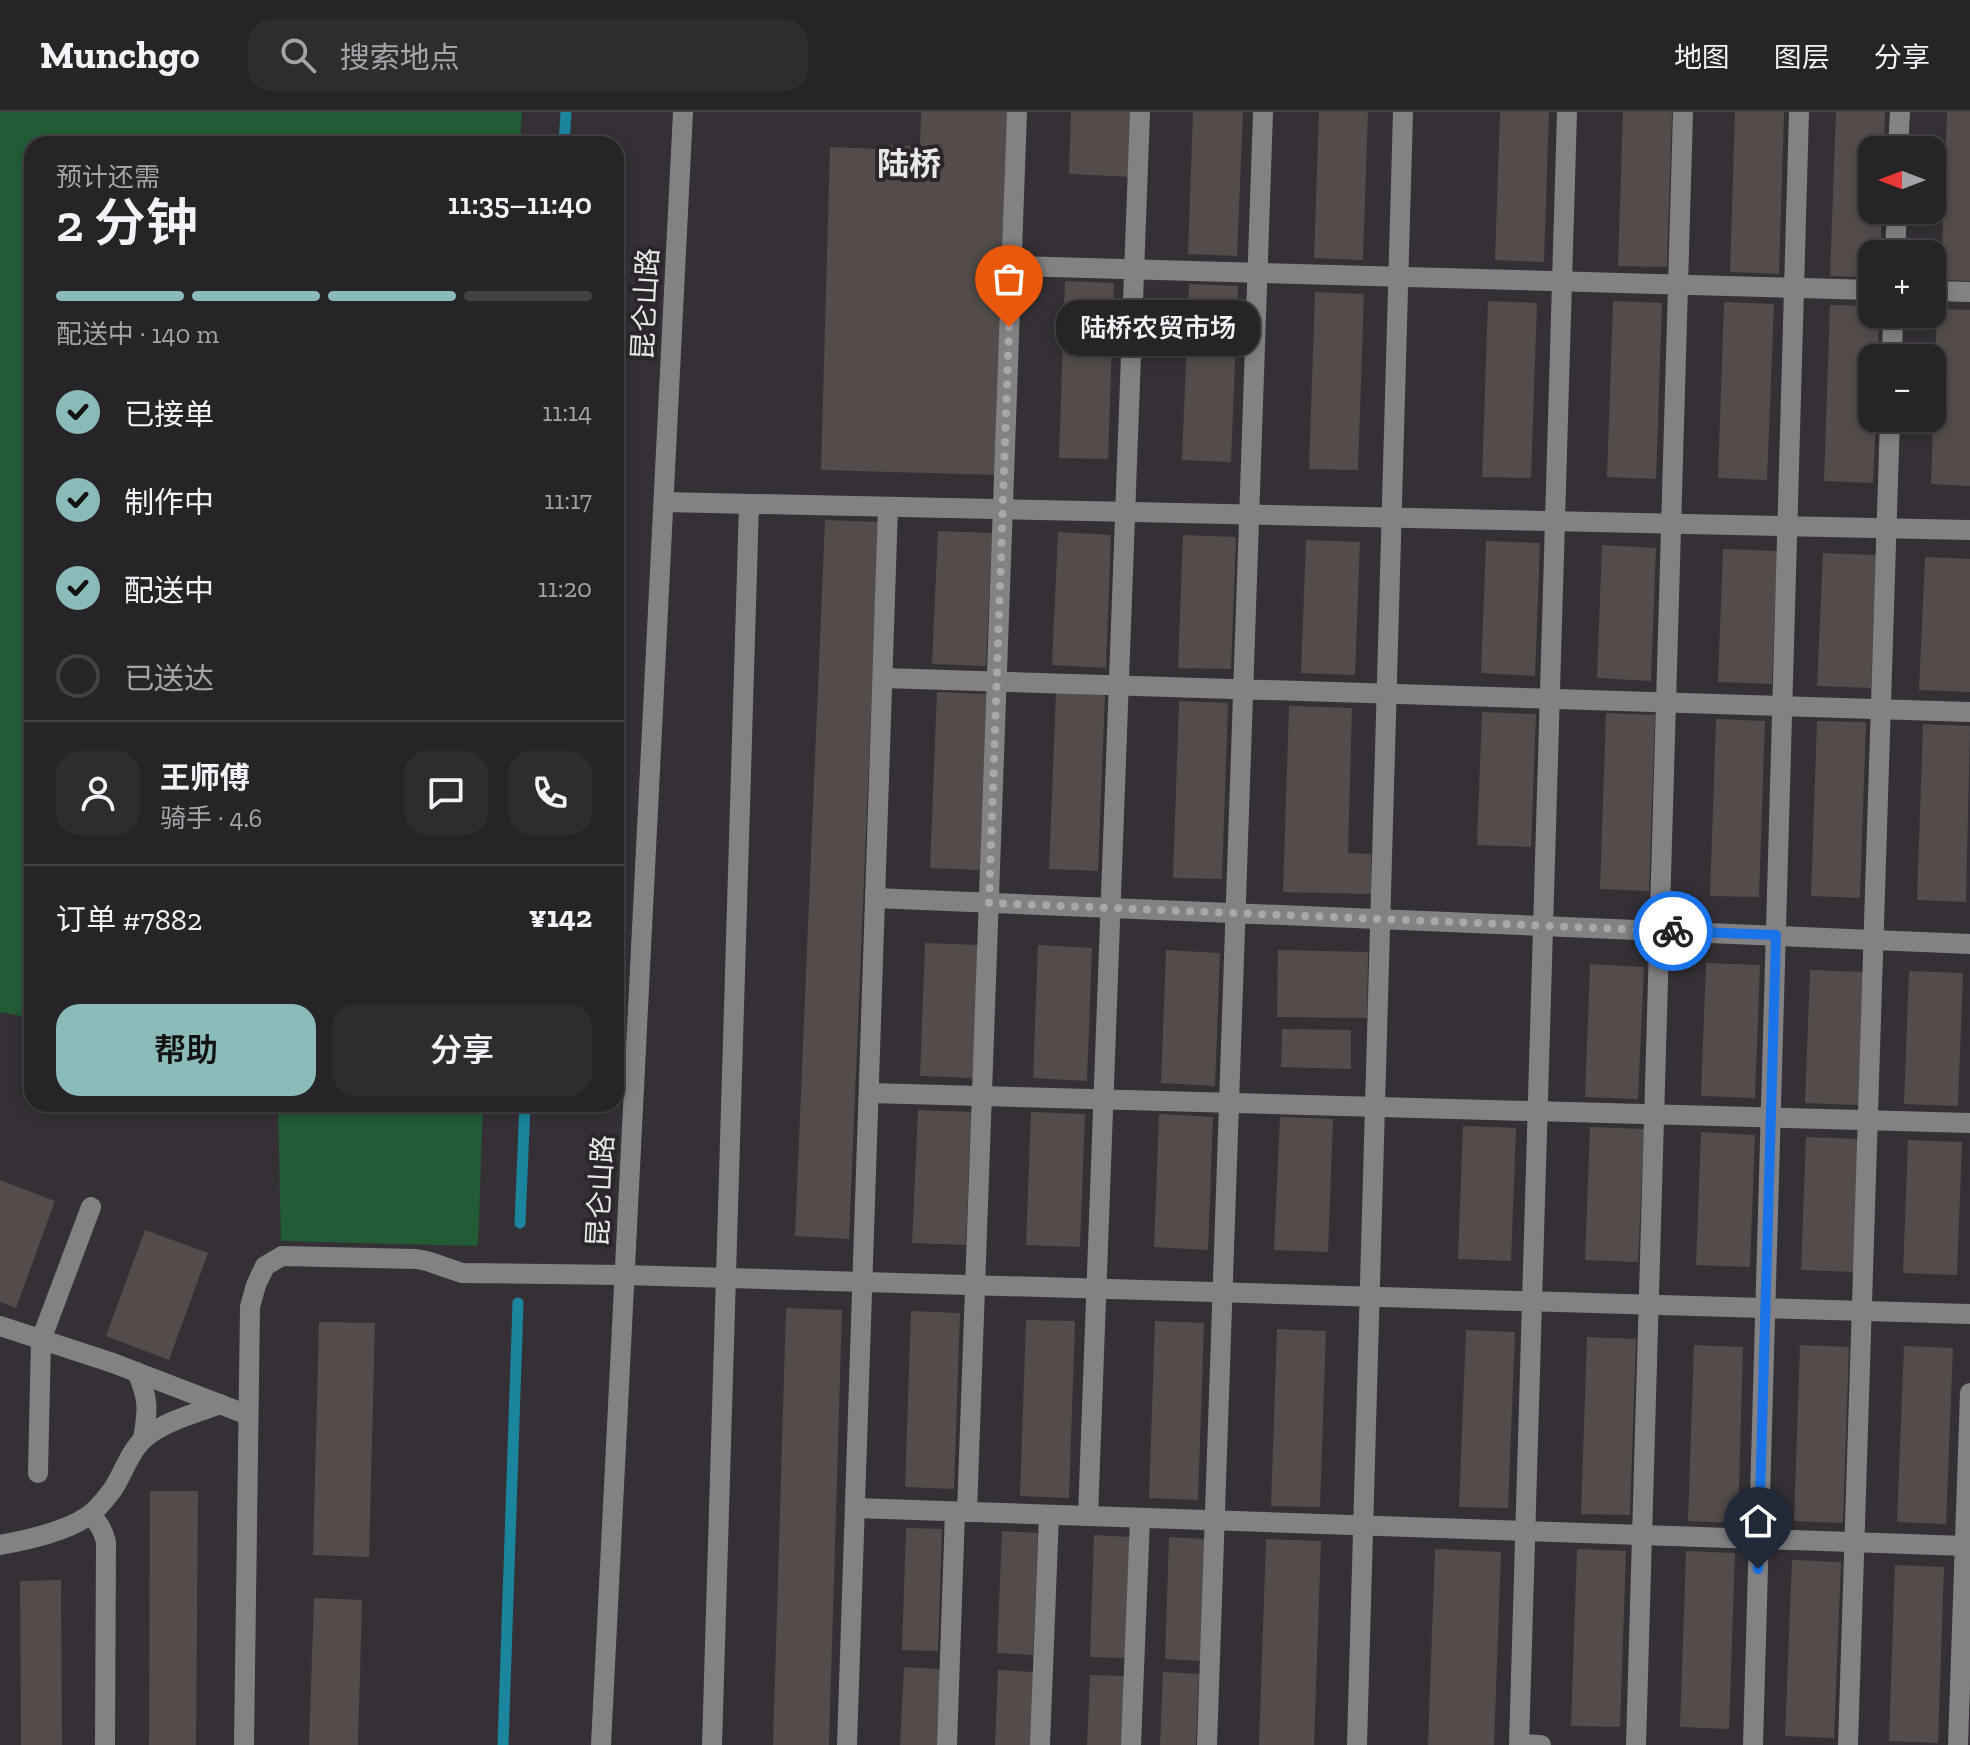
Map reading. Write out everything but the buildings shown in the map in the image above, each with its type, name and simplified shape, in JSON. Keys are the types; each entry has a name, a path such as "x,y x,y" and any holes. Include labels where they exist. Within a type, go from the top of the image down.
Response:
{"street":[{"name":"昆仑山路","path":"601,1745 683,112"},
{"path":"947,1745 976,1286 1017,112"},
{"path":"1088,1516 1140,112"},
{"path":"1207,1745 1263,112"},
{"path":"1357,1745 1403,112"},
{"path":"1541,1745 1519,1745 1567,112"},
{"path":"1636,1745 1683,112"},
{"path":"1753,1745 1799,112"},
{"path":"1899,136 1900,112"},
{"path":"1012,266 1858,289"},
{"path":"1946,291 1970,292"},
{"path":"1848,1745 1889,432"},
{"path":"664,502 1970,530"},
{"path":"712,1745 749,504"},
{"path":"847,1745 888,507"},
{"path":"883,678 1970,712"},
{"path":"875,898 1970,944"},
{"path":"869,1093 1970,1123"},
{"path":"38,1473 41,1340 91,1207"},
{"path":"244,1745 250,1307 265,1266 282,1256 416,1259 462,1273 624,1275 1970,1314"},
{"path":"0,1326 137,1372 248,1415"},
{"path":"137,1372 147,1394 143,1439"},
{"path":"1958,1745 1970,1393"},
{"path":"0,1545 53,1531 90,1515 112,1490 143,1439 173,1421 220,1404"},
{"path":"855,1508 1965,1546"},
{"path":"90,1515 104,1533 106,1542 105,1745"},
{"path":"1040,1745 1049,1515"},
{"path":"1131,1745 1140,1518"}],"green space":[{"path":"0,112 522,112 520,136 24,136 24,1016 0,1012"},
{"path":"278,1112 483,1112 478,1246 281,1241"}],"waterway":[{"path":"564,136 566,112"},
{"path":"520,1223 525,1112"},
{"path":"503,1745 518,1303"}],"way so far":[{"path":"1009,327 989,903 1673,931"}],"place":[{"name":"陆桥农贸市场","path":"1009,327"}],"district":[{"name":"陆桥","path":"909,164"}],"route":[{"path":"1673,931 1776,935 1758,1569"}]}
